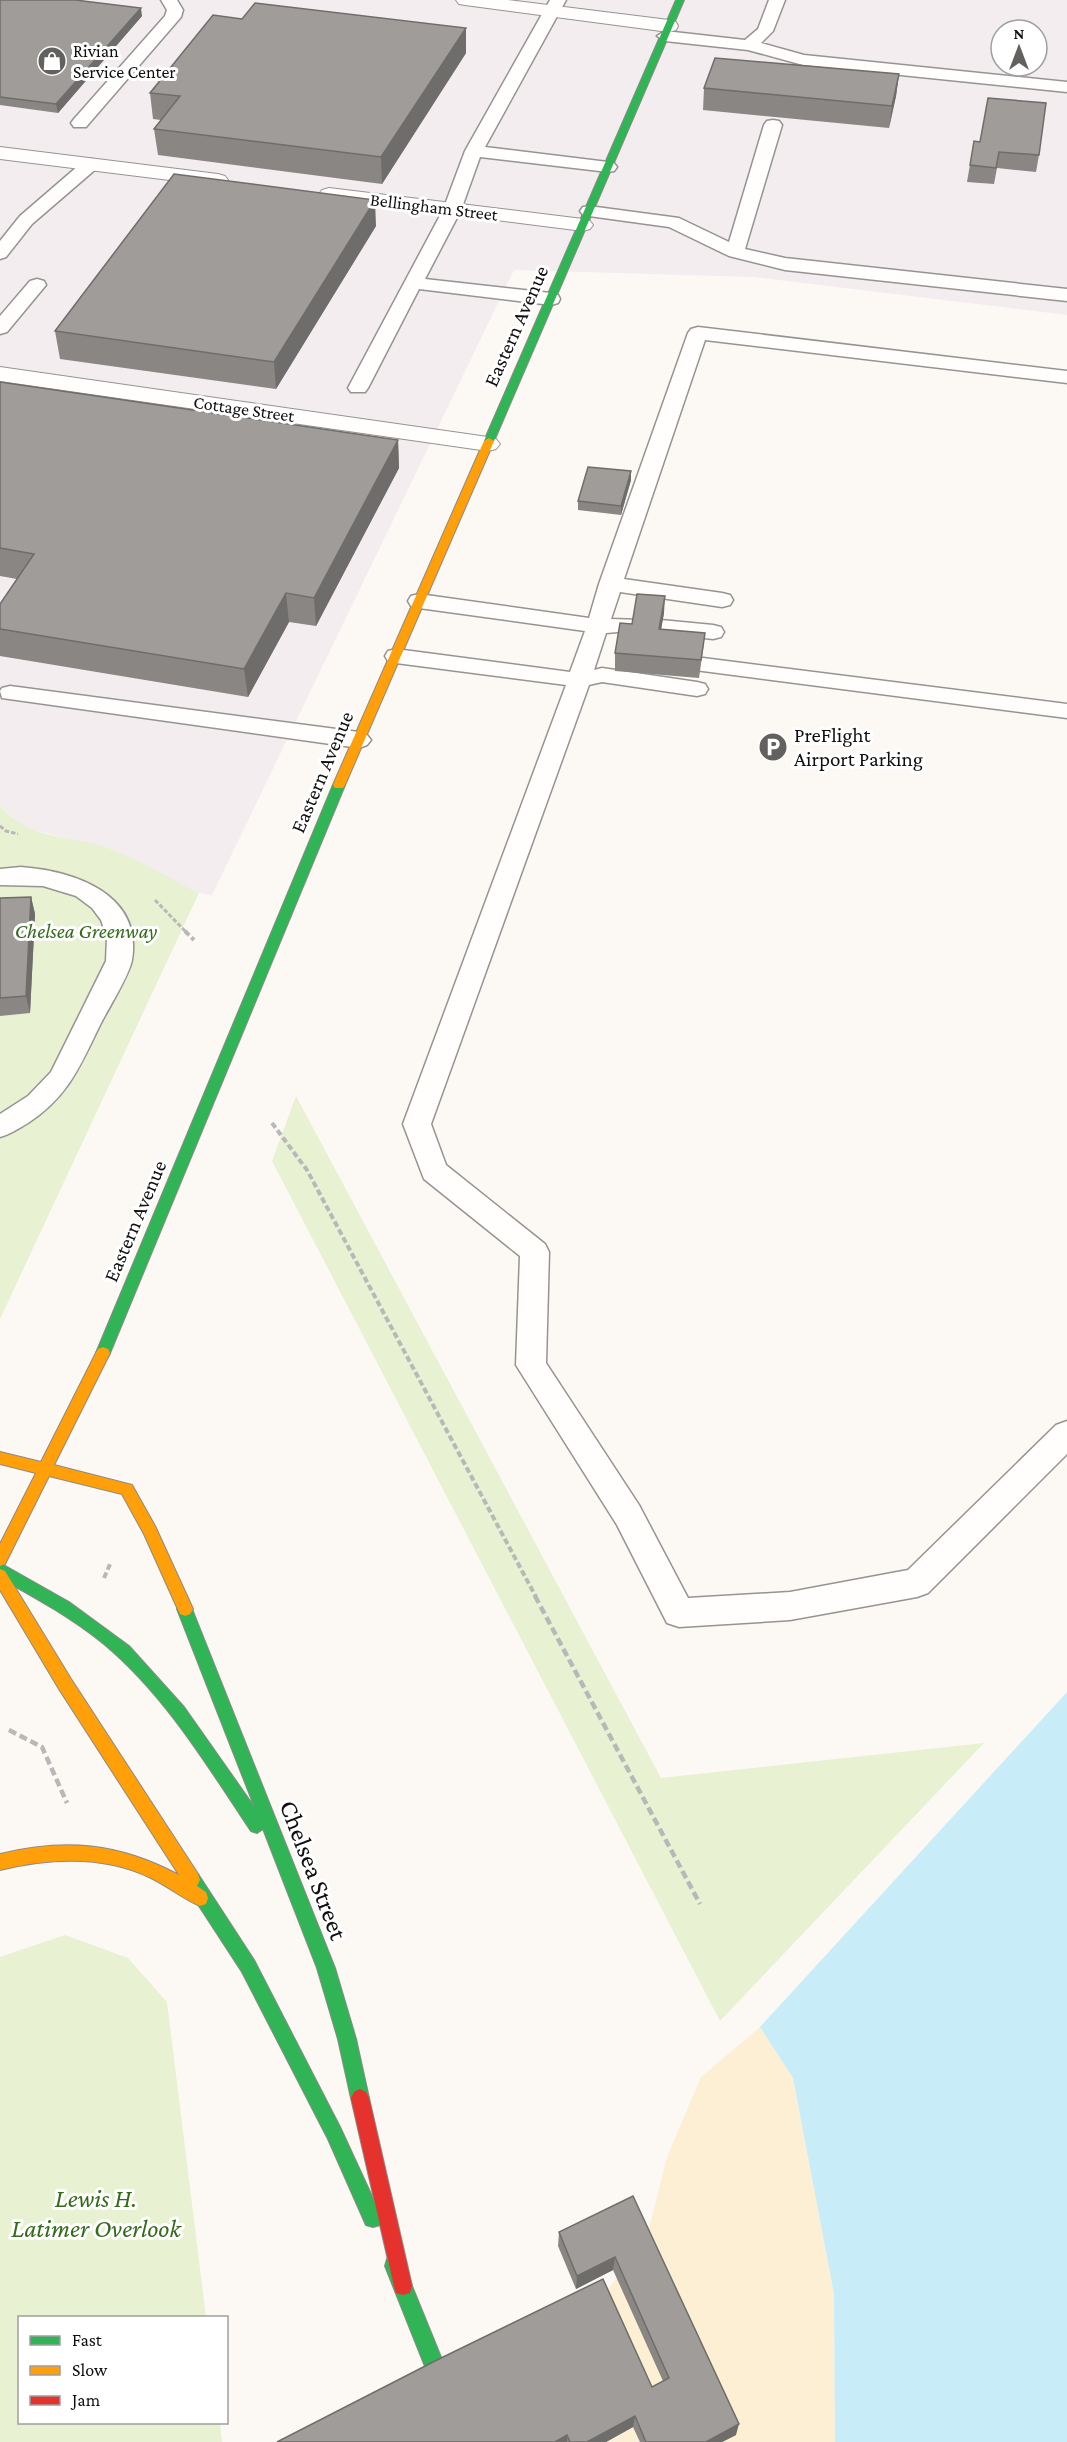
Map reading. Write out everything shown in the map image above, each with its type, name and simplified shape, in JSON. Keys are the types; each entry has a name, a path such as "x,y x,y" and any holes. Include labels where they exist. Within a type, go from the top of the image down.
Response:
{"main road":[{"name":"Eastern Avenue","path":"0,1559 99,1362 359,740 680,0"},
{"path":"0,1458 45,1469"},
{"name":"Chelsea Street","path":"45,1469 127,1489 150,1531 188,1617 303,1904 326,1968 347,2038 403,2286"},
{"path":"0,1570 62,1605 122,1650 146,1675 196,1737 237,1794 268,1842 303,1904"},
{"name":"Chelsea Street","path":"0,1576 65,1684 248,1966 334,2133 403,2286 437,2372"},
{"path":"0,1862 68,1853 116,1857 152,1868 182,1884 211,1907"}],"street":[{"path":"465,0 554,6 667,31"},
{"path":"0,153 242,183"},
{"name":"Bellingham Street","path":"312,192 452,210 586,218"},
{"name":"Cottage Street","path":"0,374 488,444"}],"lane":[{"path":"80,123 173,17 175,10 168,0"},
{"path":"749,45 765,31 777,0"},
{"path":"358,388 452,210 474,152 554,6"},
{"path":"667,31 749,45 803,60 1067,87"},
{"path":"735,252 773,125"},
{"path":"474,152 608,167"},
{"path":"0,252 26,220 91,164"},
{"path":"586,218 673,222 735,252 768,261 1067,295"},
{"path":"412,283 551,299"},
{"path":"0,328 37,285"},
{"path":"1067,376 698,333 610,584 579,680 417,1124 434,1171 535,1252 531,1365 628,1515 679,1613 790,1606 918,1583 1067,1434"},
{"path":"610,584 722,600"},
{"path":"419,601 597,626 634,625"},
{"path":"661,627 713,632"},
{"path":"396,656 579,680 602,675 697,689"},
{"path":"704,665 1067,711"},
{"path":"10,693 359,740"},
{"path":"0,877 49,878 69,882 85,889 108,909 120,935 122,948 119,961 61,1078 38,1103 0,1127"}],"path":[{"path":"150,895 194,940"},
{"path":"272,1123 307,1170 700,1904"},
{"path":"100,1588 113,1556"},
{"path":"9,1730 42,1747 71,1812"}],"shaded area":[{"path":"0,0 1067,0 1067,315 754,277 514,270 212,895 199,893 107,848 33,830 19,824 0,805"}],"green space":[{"name":"Chelsea Greenway","path":"0,805 11,817 36,831 108,848 199,893 0,1319"},
{"path":"296,1096 661,1778 984,1743 720,2021 272,1161"},
{"name":"Lewis H. Latimer Overlook","path":"65,1935 128,1958 167,2002 206,2316 18,2316 18,2424 220,2424 222,2442 0,2442 0,1957"}],"sand":[{"path":"760,2027 793,2078 834,2294 835,2442 471,2442 570,2338 646,2240 667,2157 701,2077"}],"water":[{"path":"1067,1692 1067,2442 835,2442 834,2294 793,2078 760,2027"}],"building":[{"name":"Rivian Service Center","path":"0,0 75,0 141,8 56,104 0,97"},
{"path":"255,3 466,28 381,157 154,129 180,96 150,93 213,15 242,19"},
{"path":"715,58 899,74 892,106 704,88"},
{"path":"988,98 1046,103 1039,155 999,152 996,168 970,165 974,141 980,142"},
{"path":"174,174 375,200 274,362 55,331"},
{"path":"0,382 398,440 314,598 286,593 244,669 0,629 0,604 34,554 0,548"},
{"path":"588,467 631,471 621,506 578,501"},
{"path":"637,594 665,596 659,629 705,633 701,660 615,653 620,623 632,624"},
{"path":"31,897 26,996 0,998 0,898"},
{"path":"633,2196 739,2424 706,2442 646,2442 635,2416 587,2442 570,2442 567,2435 555,2442 277,2442 603,2279 652,2387 669,2378 615,2257 577,2276 559,2232"}],"traffic: fast":[{"path":"489,441 680,0"},
{"path":"103,1353 339,785"},
{"path":"0,1570 64,1607 123,1651 161,1690 178,1712 257,1825"},
{"path":"185,1609 326,1968 347,2039 360,2098"},
{"path":"192,1880 248,1966 334,2133 373,2218"},
{"path":"394,2266 437,2372"}],"traffic: slow":[{"path":"339,785 489,441"},
{"path":"0,1559 103,1353"},
{"path":"0,1458 127,1489 150,1531 185,1609"},
{"path":"0,1576 65,1684 192,1880"},
{"path":"0,1862 52,1853 105,1856 155,1871 200,1898"}],"traffic: jam":[{"path":"360,2098 403,2286"}],"place":[{"name":"Rivian Service Center","path":"52,61"},
{"name":"PreFlight Airport Parking","path":"773,747"}]}
